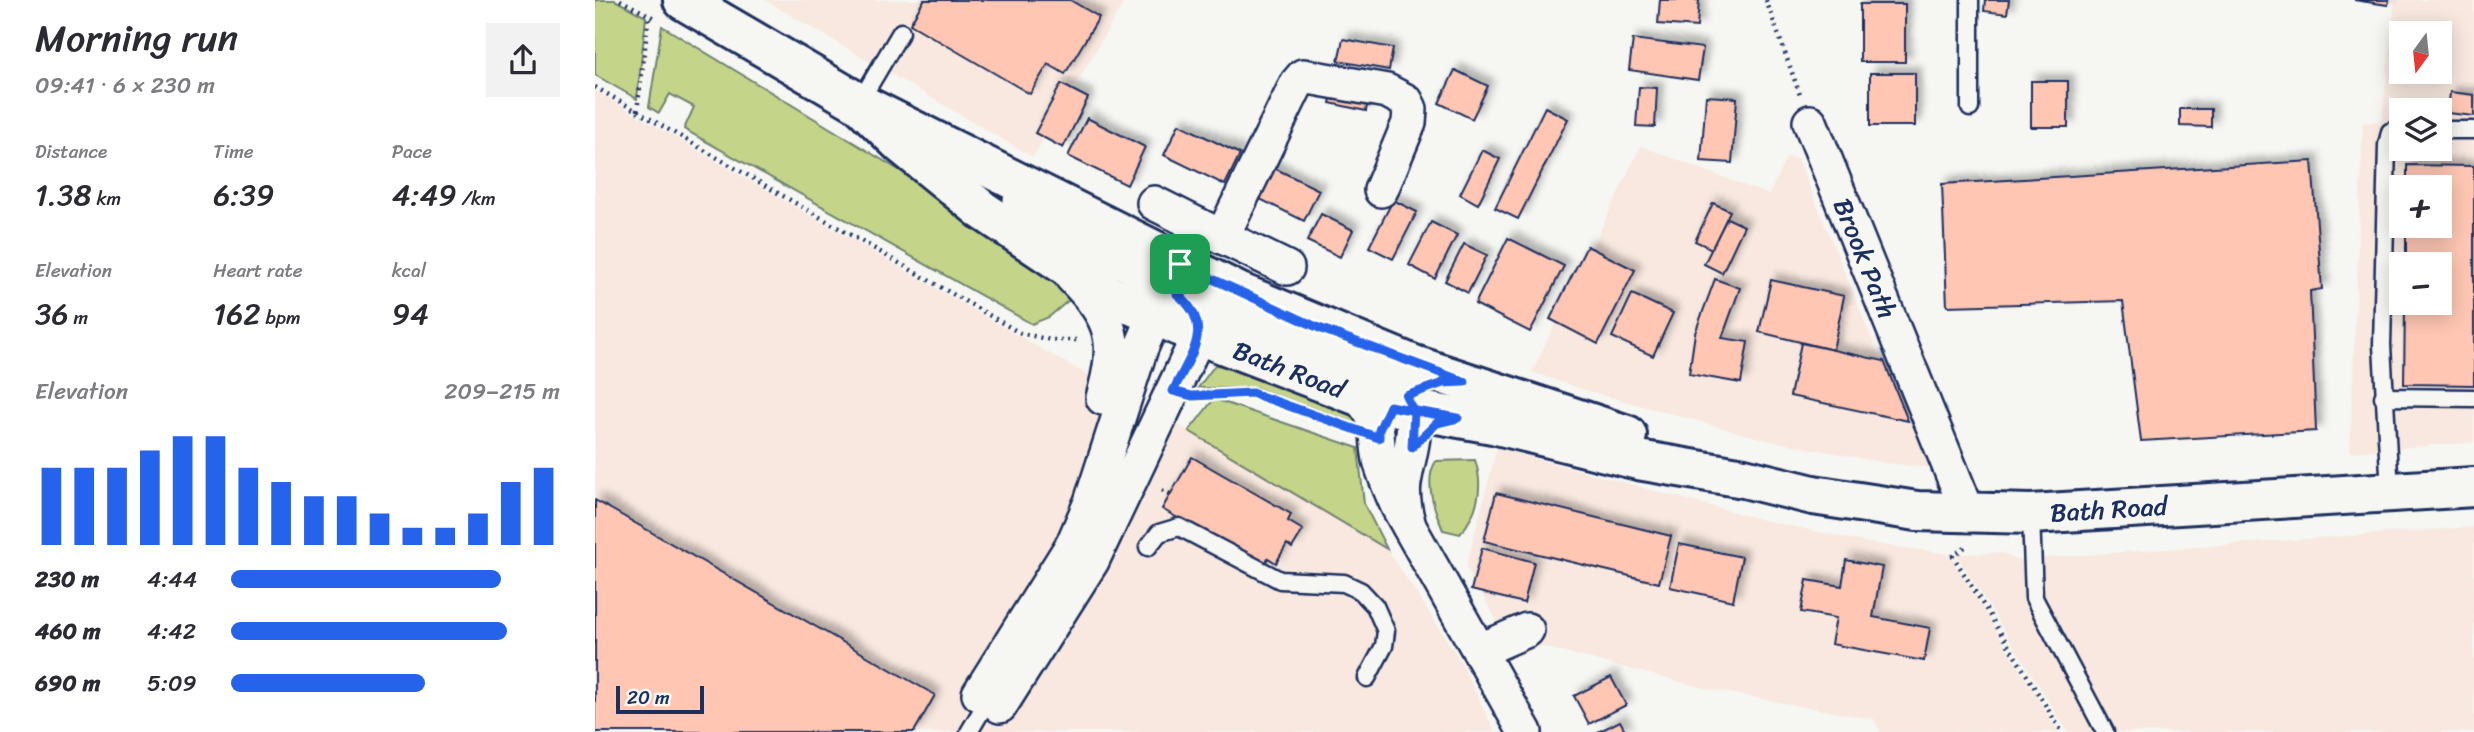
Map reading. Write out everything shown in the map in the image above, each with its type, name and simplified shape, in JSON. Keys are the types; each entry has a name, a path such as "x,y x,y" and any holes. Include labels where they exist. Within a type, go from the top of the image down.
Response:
{"main road":[{"name":"Bath Road","path":"666,8 859,103 1183,284 1319,328 1462,400 1638,460 1744,478 1874,506 1969,514 2031,514 2474,487"},
{"name":"Bath Road","path":"859,103 940,177 1059,264 1111,296 1183,284"},
{"name":"Bath Road","path":"1183,284 1199,335 1394,415 1462,400"}],"street":[{"path":"989,700 1067,554 1091,502 1137,359 1303,76 1387,92 1406,101 1410,118 1381,190"},
{"name":"Brook Path","path":"1809,122 1969,514"},
{"path":"1154,203 1287,268"},
{"path":"1059,264 1098,308 1112,340 1112,366 1067,554"},
{"path":"1183,284 1245,323 1386,382 1394,415 1382,470 1409,526 1525,732"},
{"path":"989,700 1087,570 1199,335"},
{"path":"1177,383 1205,355 1216,351 1227,350 1252,356"},
{"path":"1481,650 1527,630"}],"lane":[{"path":"1970,108 1971,0"},
{"path":"859,103 901,32"},
{"path":"2452,130 2474,130"},
{"path":"2389,136 2383,397 2390,492"},
{"path":"2383,397 2474,398"},
{"path":"2031,514 2034,598 2105,732"},
{"path":"1148,547 1159,533 1179,527 1280,580 1344,583 1361,591 1381,615 1386,631 1384,646 1367,678"},
{"path":"969,732 989,700"}],"path":[{"path":"1766,0 1809,122"},
{"path":"637,111 666,8"},
{"path":"595,87 1020,333 1051,340 1112,340"},
{"path":"1177,383 1192,396 1240,393 1266,397"},
{"path":"1162,490 1170,494"},
{"path":"1969,514 1967,545 1953,556 2062,732"}],"shaded area":[{"path":"765,0 1125,0 1033,157"},
{"path":"2395,0 2474,0 2474,442 2350,452 2363,123 2382,121 2389,56 2389,84 2452,84 2452,21 2393,21"},
{"path":"595,91 1041,349 1189,431 1387,549 1458,657 1495,732 595,732"},
{"path":"1641,146 1769,195 1787,157 1798,159 1874,345 1935,468 1886,463 1767,440 1588,391 1532,372"},
{"path":"1497,448 1759,519 1868,543 1949,554 2058,732 1881,732 1874,719 1712,690 1541,646 1518,656 1466,568"},
{"path":"2474,527 2474,732 2068,732 1956,554 2003,553 2015,560"}],"green space":[{"path":"595,0 615,0 646,17 637,99 595,75"},
{"path":"662,26 907,175 1076,294 1049,317 1032,324 684,129 694,107 670,94 659,113 649,107"},
{"path":"1215,365 1240,367 1354,412 1359,425 1256,388 1198,388"},
{"path":"1214,399 1358,448 1364,504 1387,549 1189,431"},
{"path":"1475,460 1479,490 1471,517 1460,534 1443,530 1430,487 1432,469 1436,461"}],"building":[{"path":"924,0 1070,0 1099,17 1065,74 1048,64 1030,94 910,24"},
{"path":"1660,0 1699,0 1697,27 1658,24"},
{"path":"1985,0 2009,0 2007,14 1984,11"},
{"path":"2354,0 2389,0 2388,5"},
{"path":"1860,4 1905,4 1905,62 1860,62"},
{"path":"1343,39 1393,48 1389,70 1338,61"},
{"path":"1633,39 1703,48 1698,80 1629,70"},
{"path":"1455,70 1488,86 1472,119 1439,103"},
{"path":"1870,73 1915,73 1915,126 1870,126"},
{"path":"2031,81 2068,81 2068,127 2031,127"},
{"path":"1061,84 1088,98 1063,148 1035,133"},
{"path":"1639,87 1657,88 1655,127 1636,126"},
{"path":"1333,89 1369,97 1366,111 1330,103"},
{"path":"2450,92 2474,95 2474,116 2452,113 2452,98 2449,98"},
{"path":"1706,96 1737,98 1732,163 1701,161"},
{"path":"1545,107 1568,119 1518,219 1495,208"},
{"path":"2180,109 2211,109 2211,127 2180,126"},
{"path":"1087,118 1145,147 1127,185 1068,156"},
{"path":"1179,124 1240,154 1225,185 1164,155"},
{"path":"1482,150 1500,159 1478,204 1460,194"},
{"path":"2312,161 2322,289 2310,291 2316,431 2141,441 2123,301 1947,306 1942,184"},
{"path":"1266,164 1319,190 1304,221 1250,194"},
{"path":"2407,165 2474,166 2474,385 2404,384 2405,315 2452,315 2452,252 2406,252 2406,238 2452,238 2452,175 2407,175"},
{"path":"1393,200 1417,212 1393,259 1369,247"},
{"path":"1713,203 1730,211 1712,249 1695,241"},
{"path":"1321,214 1353,230 1340,257 1307,241"},
{"path":"1727,218 1744,226 1722,273 1704,264"},
{"path":"1431,222 1457,235 1435,279 1409,265"},
{"path":"1508,238 1564,266 1530,332 1475,304"},
{"path":"1464,244 1487,255 1468,293 1445,281"},
{"path":"1587,246 1635,270 1598,344 1550,319"},
{"path":"1715,279 1740,288 1722,338 1748,342 1741,383 1689,374 1695,333"},
{"path":"1771,280 1844,296 1833,350 1759,332"},
{"path":"1632,294 1673,313 1653,356 1612,337"},
{"path":"1801,343 1884,361 1908,421 1790,396"},
{"path":"1192,457 1291,514 1288,521 1303,530 1292,548 1287,544 1276,563 1268,558 1263,567 1162,509"},
{"path":"1496,493 1671,536 1659,583 1484,541"},
{"path":"595,500 935,695 914,732 595,732"},
{"path":"1679,544 1742,557 1733,601 1670,587"},
{"path":"1482,548 1534,562 1524,603 1471,590"},
{"path":"1846,560 1882,567 1873,617 1930,628 1924,661 1831,644 1836,618 1801,612 1807,580 1842,586"},
{"path":"1611,677 1626,705 1589,724 1574,696"},
{"path":"1620,721 1626,732 1598,732"}],"route":[{"path":"1180,264 1161,254 1195,287 1177,294 1189,303 1197,316 1199,335 1173,391 1192,396 1252,393 1379,438 1379,430 1390,406 1414,411 1458,418 1437,423 1425,431 1412,447 1414,411 1406,396 1443,383 1465,382 1319,328 1180,264"}]}
